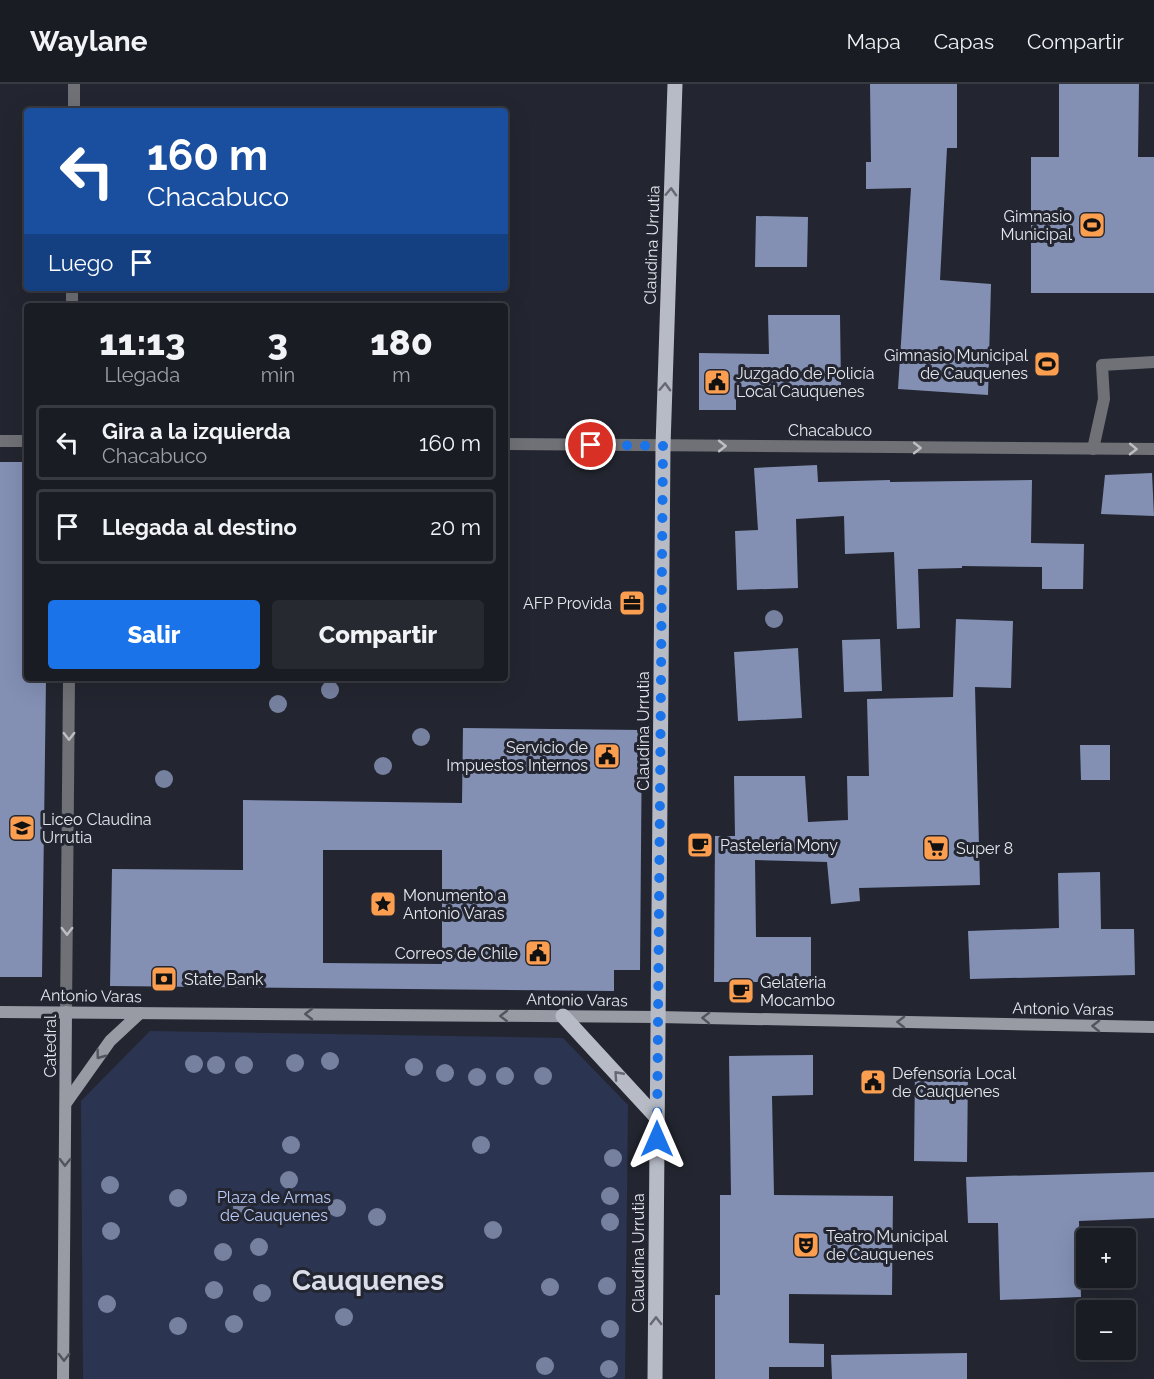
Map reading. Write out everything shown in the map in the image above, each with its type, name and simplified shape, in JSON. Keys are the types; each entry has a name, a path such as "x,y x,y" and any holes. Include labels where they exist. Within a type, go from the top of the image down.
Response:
{"main road":[{"name":"Claudina Urrutia","path":"656,1379 663,446 675,84"},
{"name":"Antonio Varas","path":"0,1012 658,1017 1154,1027"},
{"name":"Catedral","path":"63,1379 66,1012"},
{"path":"66,1103 110,1041 140,1013"},
{"path":"563,1016 657,1118"}],"street":[{"path":"74,84 74,108"},
{"path":"1093,449 1104,399 1102,365 1154,362"},
{"path":"0,441 24,441"},
{"name":"Chacabuco","path":"508,444 1154,449"},
{"name":"Catedral","path":"66,1012 69,681"}],"green space":[{"name":"Plaza de Armas de Cauquenes","path":"150,1031 563,1038 628,1105 625,1379 83,1379 81,1101"}],"building":[{"path":"870,84 957,84 957,148 947,148 940,280 991,284 988,395 898,389 911,188 866,189 866,162 871,162"},
{"name":"Gimnasio Municipal","path":"1059,84 1139,84 1138,157 1154,157 1154,293 1031,293 1031,157 1059,157"},
{"path":"756,216 808,217 807,267 755,267"},
{"path":"768,315 840,315 841,387 736,387 736,410 699,410 699,353 769,354"},
{"name":"Liceo Claudina Urrutia","path":"0,462 24,462 24,681 46,681 42,977 0,977"},
{"path":"817,465 818,482 1032,480 1031,543 1084,544 1083,589 1042,589 1042,567 962,566 962,568 918,569 920,628 897,629 894,552 845,554 844,516 796,519 798,588 737,590 735,531 758,530 754,468"},
{"path":"1152,473 1154,516 1101,514 1105,475"},
{"path":"956,619 1013,621 1011,688 975,687 980,885 859,888 860,901 831,904 827,862 755,860 756,937 811,937 811,982 714,982 715,836 735,836 734,776 805,776 808,822 848,820 847,776 869,776 867,699 953,697"},
{"path":"880,639 882,691 844,692 842,640"},
{"path":"798,648 802,718 738,721 734,652"},
{"path":"463,728 642,730 640,970 614,970 614,991 110,986 112,869 243,870 243,800 462,803","holes":["323,850 442,850 442,964 323,963"]},
{"path":"1080,745 1110,745 1110,780 1081,780"},
{"path":"1100,872 1101,929 1134,929 1135,975 970,979 968,931 1059,928 1058,873"},
{"path":"813,1055 813,1095 772,1096 774,1195 893,1196 892,1295 789,1294 789,1343 824,1344 824,1367 769,1367 769,1379 715,1379 715,1295 720,1295 720,1195 731,1195 729,1056"},
{"path":"915,1070 968,1071 967,1162 914,1161"},
{"path":"1154,1172 1154,1218 1079,1221 1079,1228 1076,1228 1076,1288 1081,1288 1081,1297 1000,1300 998,1223 968,1223 966,1177"},
{"path":"967,1353 967,1379 832,1379 831,1355"}],"place":[{"name":"Gimnasio Municipal","path":"1092,225"},
{"name":"Gimnasio Municipal de Cauquenes","path":"1047,364"},
{"name":"Juzgado de Policía Local Cauquenes","path":"717,382"},
{"name":"AFP Provida","path":"632,603"},
{"name":"Servicio de Impuestos Internos","path":"607,756"},
{"name":"Liceo Claudina Urrutia","path":"22,828"},
{"name":"Pastelería Mony","path":"700,845"},
{"name":"Super 8","path":"936,848"},
{"name":"Monumento a Antonio Varas","path":"383,904"},
{"name":"Correos de Chile","path":"538,953"},
{"name":"State Bank","path":"164,979"},
{"name":"Gelateria Mocambo","path":"741,991"},
{"name":"Defensoría Local de Cauquenes","path":"873,1082"},
{"name":"Teatro Municipal de Cauquenes","path":"806,1245"}],"district":[{"name":"Cauquenes","path":"368,1280"}],"route":[{"path":"591,445 663,446 657,1139"}]}
